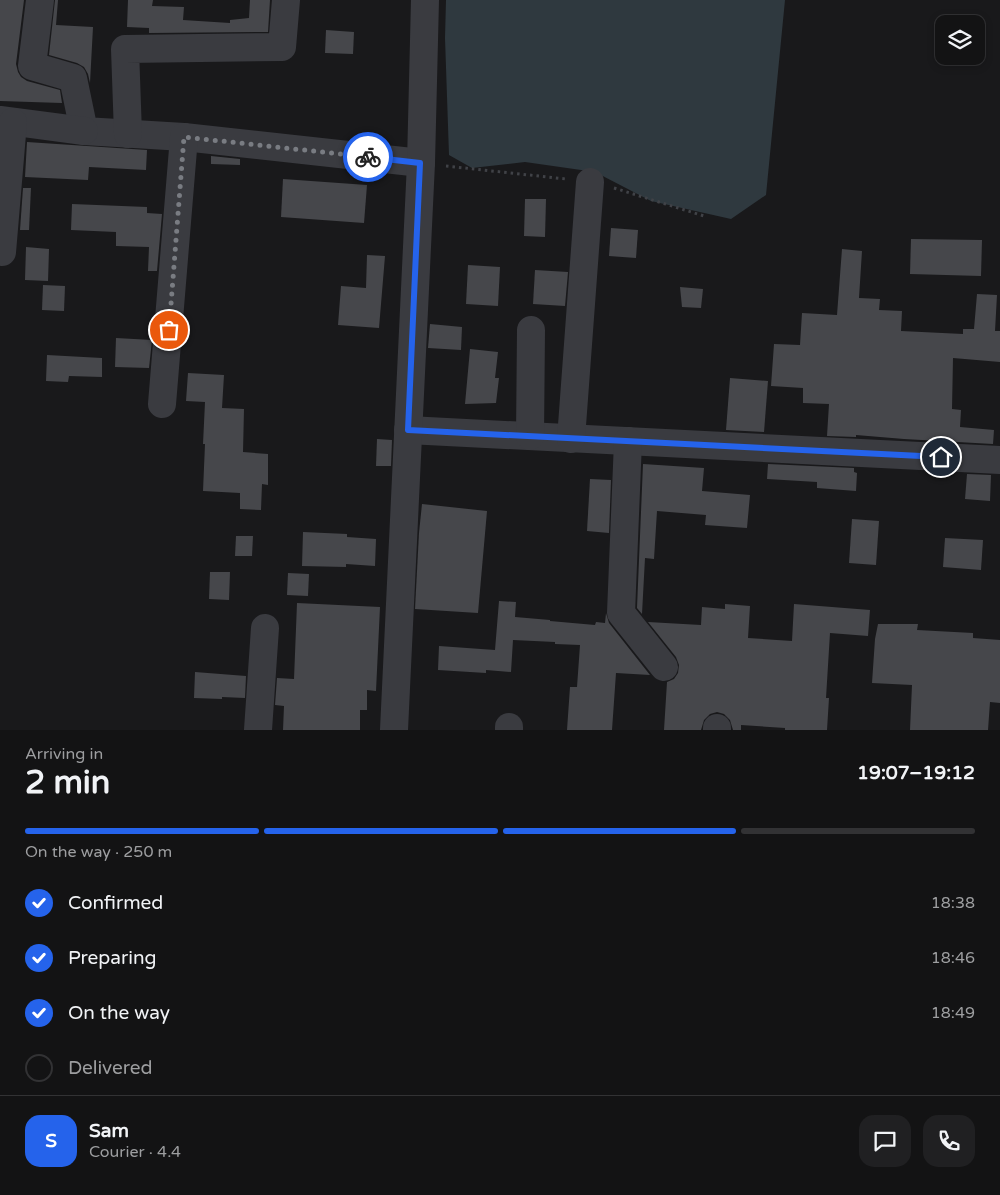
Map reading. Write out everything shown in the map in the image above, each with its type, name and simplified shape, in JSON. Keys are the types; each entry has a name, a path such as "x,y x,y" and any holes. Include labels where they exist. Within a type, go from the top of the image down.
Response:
{"street":[{"path":"40,0 32,66 73,78 84,131"},
{"path":"128,134 125,49 282,47 286,0"},
{"path":"394,730 420,163 425,0"},
{"path":"2,252 6,121 84,131 184,137 420,163"},
{"path":"162,404 184,137"},
{"path":"571,438 590,182"},
{"path":"530,436 531,330"},
{"path":"408,430 1000,460"},
{"path":"628,441 621,613 664,667"},
{"path":"258,730 265,628"}],"shaded area":[{"path":"446,0 785,0 766,195 731,219 651,201 595,172 525,162 472,168 449,155 445,38"}],"building":[{"path":"0,0 24,0 16,64 21,77 27,81 60,90 62,103 0,101"},
{"path":"55,0 58,0 56,25 93,27 90,83 84,67 77,63 49,55"},
{"path":"128,0 153,0 152,6 184,7 183,20 230,23 230,20 249,18 250,0 270,0 268,32 149,33 149,28 127,27"},
{"path":"326,30 354,32 353,54 325,53"},
{"path":"27,142 147,150 146,170 89,167 88,180 25,177"},
{"path":"211,156 240,159 240,165 211,164"},
{"path":"283,179 367,185 364,223 281,217"},
{"path":"23,188 31,188 29,230 20,230"},
{"path":"525,199 546,199 545,237 524,236"},
{"path":"72,204 147,207 147,213 162,214 157,271 148,271 149,247 116,246 116,232 71,230"},
{"path":"611,228 638,230 636,258 609,256"},
{"path":"911,239 982,240 981,276 910,274"},
{"path":"26,247 49,249 48,281 25,280"},
{"path":"842,249 862,251 859,298 880,299 879,310 902,311 901,331 963,334 963,329 974,329 977,294 997,295 995,331 1000,331 1000,362 953,358 952,409 961,410 960,427 994,430 993,444 856,435 856,437 827,436 829,404 803,403 803,388 771,386 774,344 800,345 802,313 837,315"},
{"path":"367,255 385,256 379,328 338,325 341,286 366,288"},
{"path":"468,265 500,267 498,306 466,304"},
{"path":"535,270 568,272 565,306 533,304"},
{"path":"43,285 65,286 64,311 42,310"},
{"path":"680,287 703,289 701,308 682,307"},
{"path":"430,324 462,327 461,350 428,348"},
{"path":"116,338 152,340 149,368 115,367"},
{"path":"470,349 498,352 495,378 499,378 496,403 465,404"},
{"path":"47,355 102,358 102,377 69,376 68,382 46,381"},
{"path":"188,373 224,375 222,408 244,409 243,452 268,454 268,485 262,484 261,510 240,509 240,493 203,491 205,402 186,401"},
{"path":"730,378 768,381 764,432 726,430"},
{"path":"377,439 392,440 391,466 376,466"},
{"path":"643,464 704,468 702,491 750,495 747,528 705,525 706,515 657,511 654,559 645,558 642,614 637,608"},
{"path":"768,464 854,468 854,472 857,473 856,491 817,488 817,482 767,479"},
{"path":"967,474 991,475 990,501 965,499"},
{"path":"590,479 611,480 609,533 587,531"},
{"path":"422,504 487,511 478,613 415,609"},
{"path":"852,519 879,521 876,565 849,563"},
{"path":"303,532 347,534 347,537 376,539 375,566 346,564 346,567 302,566"},
{"path":"236,536 253,536 252,556 235,556"},
{"path":"945,538 983,540 981,570 943,567"},
{"path":"210,572 230,572 229,600 209,599"},
{"path":"288,573 309,574 308,596 287,595"},
{"path":"499,601 516,602 515,617 550,621 595,625 596,622 605,623 606,613 609,623 650,675 616,673 612,730 567,730 570,687 577,687 580,645 513,640 511,672 486,670 486,673 438,670 439,646 495,650"},
{"path":"297,603 380,607 376,691 367,690 367,710 360,710 360,730 283,730 284,706 275,705 277,678 294,679"},
{"path":"725,604 750,606 748,638 792,641 794,604 870,610 868,636 830,633 826,698 829,698 827,730 785,730 785,728 741,725 741,730 733,730 730,720 724,714 717,712 710,714 704,720 701,730 664,730 667,682 674,679 678,673 679,665 676,657 648,622 701,625 702,607 725,609"},
{"path":"878,624 918,624 917,630 973,633 973,638 1000,640 1000,703 990,702 988,730 910,730 912,685 872,683"},
{"path":"195,672 246,676 245,698 194,698"}],"way so far":[{"path":"169,330 184,137 368,157"}],"route":[{"path":"368,157 420,163 408,430 941,457"}]}
